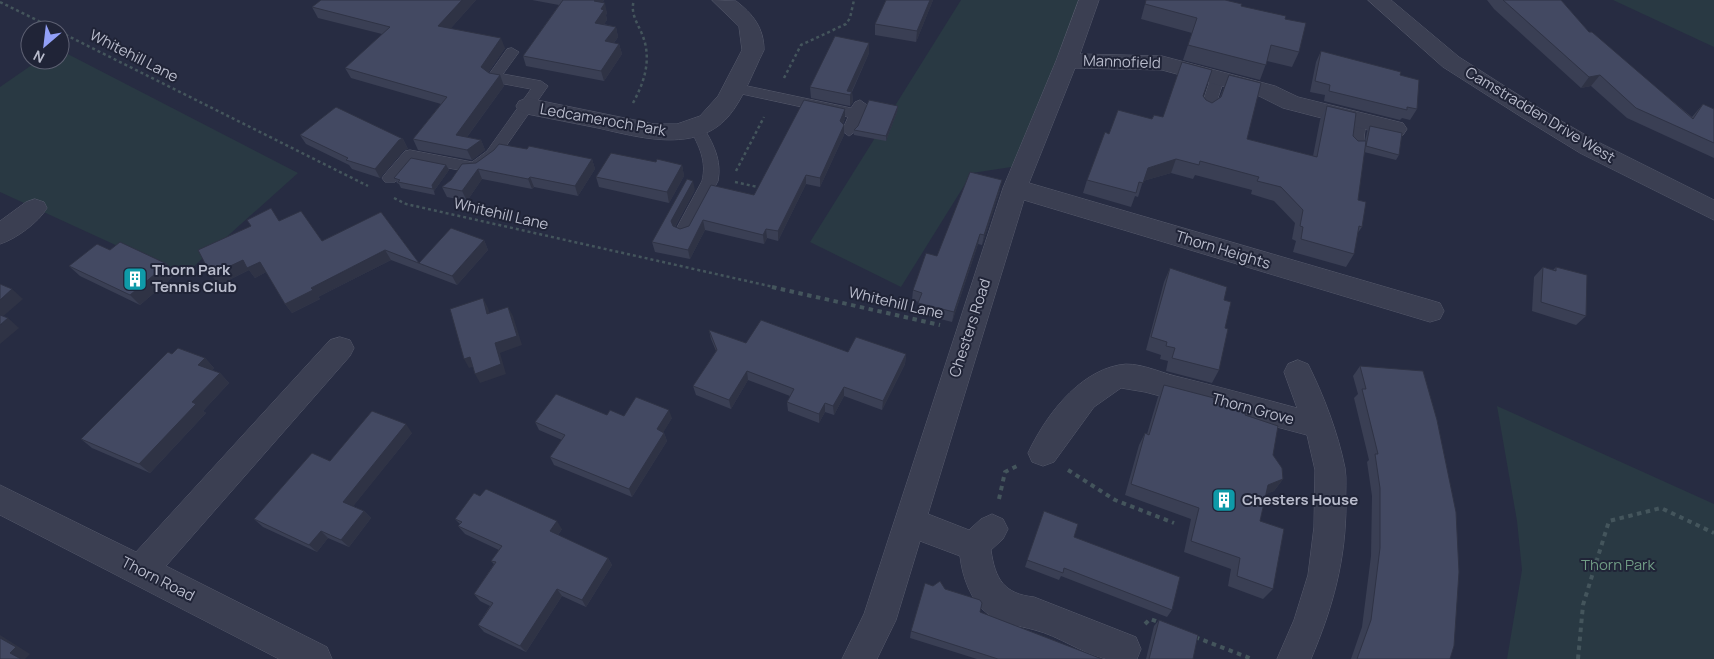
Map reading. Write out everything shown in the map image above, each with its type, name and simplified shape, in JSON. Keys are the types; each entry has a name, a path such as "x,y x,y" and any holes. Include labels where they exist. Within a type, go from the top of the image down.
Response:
{"street":[{"name":"Ledcameroch Park","path":"527,106 672,133 697,129 714,119 754,50 755,39 751,27 742,16 722,0"},
{"name":"Chesters Road","path":"859,659 879,620 1015,188 1067,61 1089,0"},
{"name":"Camstradden Drive West","path":"1378,0 1451,62 1531,113 1588,147 1714,211"},
{"name":"Mannofield","path":"1067,61 1148,61 1268,91 1288,113 1359,120 1395,129"},
{"name":"Thorn Heights","path":"1015,188 1430,311"},
{"path":"0,234 35,208"},
{"path":"141,570 340,348"},
{"name":"Thorn Grove","path":"1294,659 1324,575 1330,527 1330,470 1319,426 1298,372"},
{"name":"Thorn Grove","path":"1043,453 1070,416 1095,388 1119,376 1145,380 1319,426"},
{"name":"Thorn Road","path":"0,499 315,659"},
{"path":"909,522 983,538 976,564 982,584 994,598 1008,609 1022,613 1034,613 1124,649"}],"lane":[{"path":"390,178 410,155 474,168 492,155 541,86 494,77 512,52"},
{"path":"1207,110 1218,77"},
{"path":"733,88 858,110 849,131"},
{"path":"1355,149 1359,120"},
{"path":"683,231 711,176 712,163 708,148 697,129"},
{"path":"453,178 463,165"}],"path":[{"path":"621,125 646,76 647,56 644,36 634,20 632,4 634,0"},
{"path":"0,2 37,20"},
{"name":"Whitehill Lane","path":"70,37 370,187"},
{"path":"711,176 770,190"},
{"name":"Whitehill Lane","path":"388,196 406,204 969,331"},
{"path":"983,538 1005,472 1043,453 1115,500 1174,523"},
{"path":"1578,659 1583,605 1609,521 1660,508 1714,533"},
{"path":"1124,649 1150,619 1167,626"},
{"path":"1192,636 1252,659"}],"green space":[{"path":"961,0 1078,0 1073,39 1024,165 972,173 901,287 810,242"},
{"path":"1613,0 1714,0 1714,47"},
{"path":"70,55 298,173 183,276 0,192 0,87 25,70 70,70"},
{"name":"Thorn Park","path":"1497,406 1714,504 1714,659 1507,659 1522,570 1517,521"}],"building":[{"path":"321,0 462,0 438,26 501,38 481,67 489,73 500,75 456,135 481,140 467,150 413,139 447,97 345,68 390,27 312,7"},
{"path":"563,0 595,0 605,3 601,9 604,10 595,23 616,27 605,41 619,44 601,71 523,56"},
{"path":"886,0 930,0 917,31 875,24"},
{"path":"1146,0 1225,0 1242,4 1241,6 1286,16 1285,19 1306,23 1299,52 1271,45 1266,65 1188,45 1197,18 1145,4"},
{"path":"1503,0 1561,0 1589,32 1592,32 1693,119 1703,104 1714,109 1714,143 1636,108 1600,75 1589,77"},
{"path":"835,36 869,43 847,91 852,92 850,95 810,87"},
{"path":"1321,51 1401,72 1400,75 1419,80 1417,109 1407,107 1407,110 1329,91 1330,85 1315,81"},
{"path":"1182,62 1212,70 1203,96 1212,103 1221,97 1229,75 1261,83 1247,139 1317,157 1327,106 1356,113 1353,136 1358,141 1366,141 1358,200 1366,202 1362,227 1359,226 1354,254 1301,239 1303,227 1300,226 1303,210 1281,187 1257,181 1259,177 1200,161 1199,165 1176,159 1148,168 1143,183 1139,182 1136,193 1087,180 1105,132 1109,134 1118,110 1152,119 1154,115 1163,117"},
{"path":"804,100 845,109 840,121 844,125 820,178 806,175 778,231 766,229 763,235 703,220 688,250 652,242 687,179 693,181 671,221 673,226 680,229 689,226 711,185 754,195"},
{"path":"869,100 898,106 886,136 854,130 858,126"},
{"path":"336,107 403,139 399,140 375,169 346,160 348,158 300,135"},
{"path":"1370,126 1402,133 1399,155 1366,146"},
{"path":"499,144 527,149 529,146 592,159 575,186 478,169 462,191 442,187 451,180 462,164 476,163"},
{"path":"611,153 656,162 657,159 682,165 667,192 596,177"},
{"path":"411,158 446,165 432,185 433,189 398,182 400,180 394,178"},
{"path":"970,172 1002,180 984,235 980,234 954,312 918,303 922,293 913,290 926,253 937,256"},
{"path":"271,208 279,221 301,211 322,241 381,212 419,263 451,228 484,240 452,276 385,250 311,288 313,290 285,304 260,262 247,268 243,260 211,275 198,250 251,226 247,220"},
{"name":"Thorn Park Tennis Club","path":"120,242 167,264 130,295 69,266 97,244 110,250"},
{"path":"1543,267 1556,271 1556,267 1587,275 1586,316 1541,302"},
{"path":"1170,268 1227,287 1224,300 1231,302 1225,328 1228,329 1219,370 1172,358 1175,348 1166,346 1167,342 1151,337"},
{"path":"0,284 12,289 0,300"},
{"path":"483,298 487,314 508,307 517,336 495,343 501,364 475,374 470,357 464,359 450,309"},
{"path":"0,315 8,318 0,325"},
{"path":"761,320 848,352 856,337 906,354 883,401 844,387 833,406 825,403 819,414 787,402 794,389 747,371 729,400 693,386 717,350 709,330 746,343"},
{"path":"178,348 205,358 198,365 220,373 192,402 196,404 139,464 81,439 168,352 172,354"},
{"path":"1360,366 1423,371 1437,420 1456,512 1459,572 1454,646 1450,659 1357,659 1371,620 1380,548 1380,488 1375,454 1378,454 1362,389 1366,389"},
{"name":"Chesters House","path":"1164,385 1214,398 1213,400 1246,411 1245,415 1278,426 1273,455 1282,468 1283,479 1268,485 1260,521 1284,529 1273,589 1237,576 1240,558 1191,541 1199,508 1131,484 1145,433 1149,435"},
{"path":"556,394 607,415 610,410 624,416 636,397 669,410 657,429 664,433 629,489 550,457 565,435 535,422"},
{"path":"372,411 406,424 343,502 364,511 341,540 321,531 309,545 254,519 312,453 330,461"},
{"path":"486,489 557,521 550,531 608,558 582,600 557,589 520,646 478,625 493,603 474,594 496,562 491,561 502,546 458,526 462,522 455,519 474,493 480,496"},
{"path":"1044,511 1078,524 1074,537 1180,577 1172,610 1064,568 1063,573 1027,560"},
{"path":"940,581 945,589 980,600 982,603 980,612 1102,659 998,659 911,631 925,583 933,586"},
{"path":"1159,620 1198,635 1193,659 1149,659"},
{"path":"0,638 16,647 10,653 21,659 0,659"}],"place":[{"name":"Thorn Park Tennis Club","path":"135,279"},
{"name":"Chesters House","path":"1224,500"}]}
